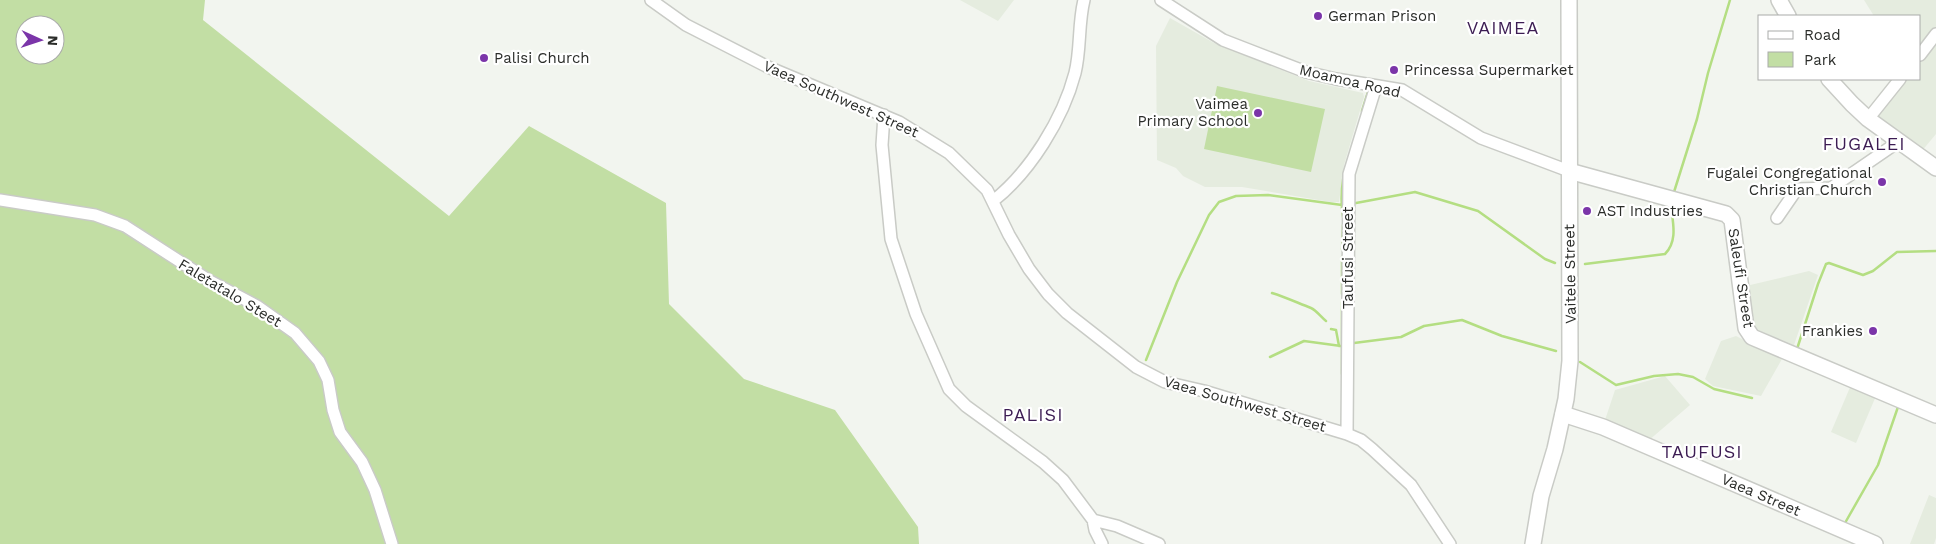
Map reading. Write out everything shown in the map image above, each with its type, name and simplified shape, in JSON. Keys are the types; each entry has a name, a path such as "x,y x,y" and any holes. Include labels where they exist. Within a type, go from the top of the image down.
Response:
{"main road":[{"name":"Vaitele Street","path":"1533,544 1542,496 1566,399 1570,340 1569,0"},
{"path":"1779,0 1787,15"},
{"path":"1830,80 1868,119 1936,168"},
{"name":"Saleufi Street","path":"1569,171 1726,214 1732,220 1746,328 1752,337 1936,414"},
{"path":"1570,340 1573,399 1582,412 1603,428"},
{"name":"Vaea Street","path":"1563,414 1603,428 1842,538 1875,544"},
{"path":"1555,449 1566,431 1570,428 1577,425 1603,428"}],"street":[{"name":"Vaea Southwest Street","path":"651,0 686,24 768,67 884,115 949,153 987,190 1019,252 1048,294 1067,313 1136,367 1165,382 1204,391 1347,434 1367,444 1411,485 1450,544"},
{"path":"993,201 1008,189 1043,142 1067,99 1076,70 1084,0"},
{"name":"Moamoa Road","path":"1160,0 1223,40 1306,72 1402,90 1481,138 1569,171"},
{"path":"1921,53 1936,35"},
{"path":"1868,119 1899,80"},
{"name":"Taufusi Street","path":"1347,434 1349,174 1376,86"},
{"path":"884,115 882,145 891,239 916,314 949,389 966,406 1043,462 1063,480 1094,520 1095,530 1102,544"},
{"path":"1777,218 1797,189 1831,188 1898,142"},
{"name":"Faletatalo Steet","path":"0,200 95,215 125,226 210,281 257,306 295,333 319,361 328,380 340,432 362,462 375,490 392,544"},
{"path":"1094,520 1117,526 1159,544"}],"shaded area":[{"path":"960,0 1014,0 998,21"},
{"path":"1864,0 1936,0 1936,134 1921,152 1875,117 1904,80 1921,80 1921,15 1873,15"},
{"name":"Vaimea Primary School","path":"1170,18 1214,43 1309,81 1363,93 1364,97 1344,165 1339,202 1242,187 1205,187 1183,176 1176,168 1157,160 1156,46"},
{"path":"1809,271 1818,275 1794,345 1750,327 1746,286"},
{"path":"1736,336 1782,359 1761,396 1713,386 1705,379 1721,341"},
{"path":"1665,376 1690,405 1648,441 1604,423 1615,390"},
{"path":"1851,385 1876,396 1856,443 1831,432"},
{"path":"1929,495 1936,498 1936,538 1934,544 1910,544"}],"green space":[{"path":"0,0 205,0 203,20 449,216 529,126 666,203 669,304 744,379 835,410 918,527 919,544 0,544"},
{"path":"1217,86 1325,109 1311,172 1204,149"}],"waterway":[{"path":"1674,192 1697,119 1708,73 1730,0"},
{"path":"1362,111 1368,92"},
{"path":"1343,217 1342,188 1348,160"},
{"path":"1356,203 1415,192 1478,211 1545,259 1555,263"},
{"path":"1146,360 1177,282 1209,215 1219,202 1236,196 1268,195 1342,205"},
{"path":"1585,264 1665,254 1673,240 1672,214"},
{"path":"1342,249 1343,225"},
{"path":"1799,349 1797,349 1826,264 1829,263 1863,275 1873,271 1897,252 1936,251"},
{"path":"1342,257 1342,294"},
{"path":"1272,293 1315,310 1326,321"},
{"path":"1342,302 1342,374"},
{"path":"1354,343 1401,337 1424,326 1462,320 1502,336 1556,351"},
{"path":"1331,329 1336,330 1339,346"},
{"path":"1270,357 1304,341 1341,346"},
{"path":"1580,362 1616,385 1654,376 1678,374 1693,377 1714,389 1752,398"},
{"path":"1845,523 1878,465 1899,404"}],"place":[{"name":"German Prison","path":"1318,16"},
{"name":"Palisi Church","path":"484,58"},
{"name":"Princessa Supermarket","path":"1394,70"},
{"name":"Vaimea Primary School","path":"1258,113"},
{"name":"Fugalei Congregational Christian Church","path":"1882,182"},
{"name":"AST Industries","path":"1587,211"},
{"name":"Frankies","path":"1873,331"}],"district":[{"name":"VAIMEA","path":"1503,28"},
{"name":"FUGALEI","path":"1864,144"},
{"name":"PALISI","path":"1033,415"},
{"name":"TAUFUSI","path":"1702,452"}]}
